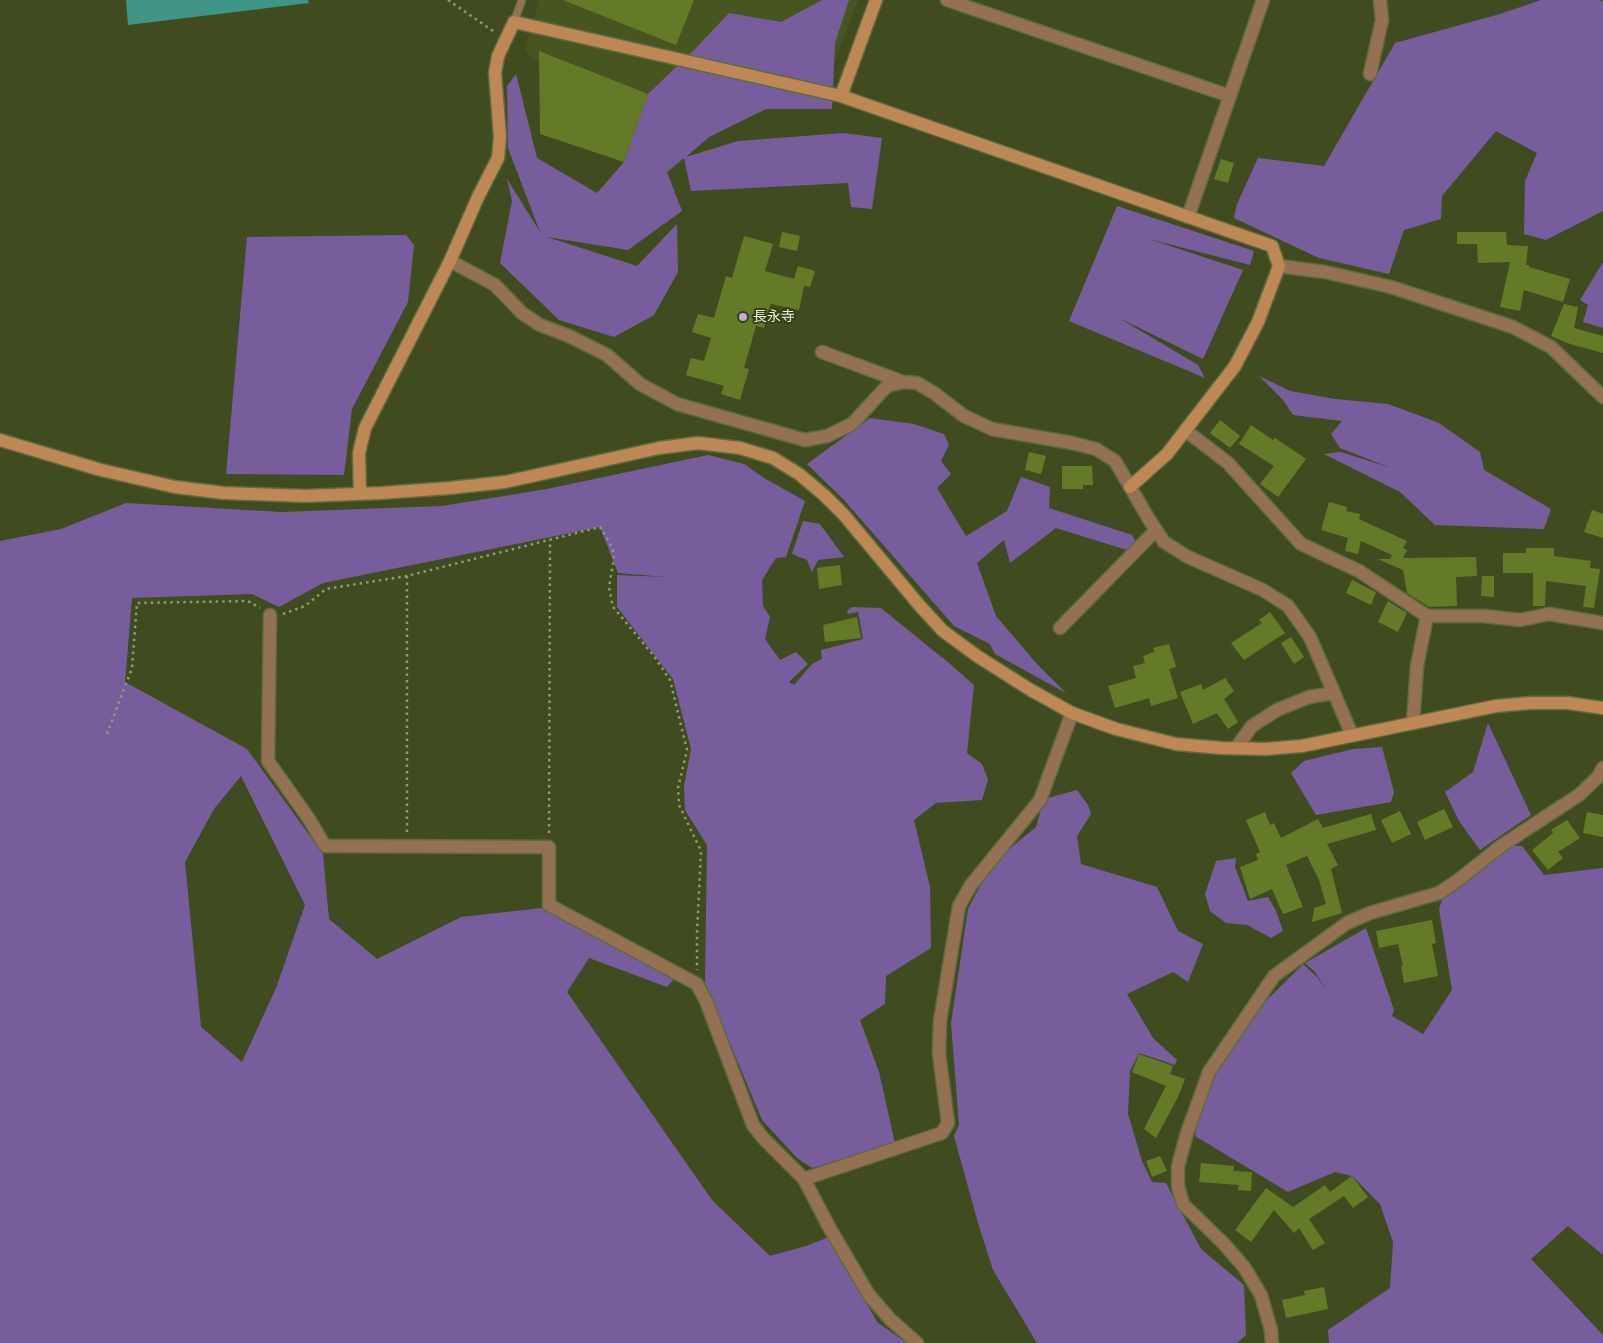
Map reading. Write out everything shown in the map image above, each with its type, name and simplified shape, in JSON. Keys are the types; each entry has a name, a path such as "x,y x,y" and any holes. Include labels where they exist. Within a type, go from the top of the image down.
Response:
{"street":[{"path":"841,96 876,0"},
{"path":"947,0 1230,96"},
{"path":"1188,217 1263,0"},
{"path":"1370,74 1382,20 1380,0"},
{"path":"360,494 359,453 365,428 450,261 478,197 498,158 500,137 495,73 498,56 514,22 841,96 1272,246 1280,266 1258,322 1236,366 1167,454 1130,487"},
{"path":"450,261 495,285 522,312 540,325 569,336 607,355 640,384 677,404 806,440 827,436 852,424 887,386 903,382"},
{"path":"1280,266 1325,272 1391,287 1513,327 1551,347 1603,398"},
{"path":"822,352 903,382 916,383 934,393 964,416 992,429 1096,449 1115,461 1164,542 1188,557 1263,590 1288,606 1310,636 1352,735"},
{"path":"1185,430 1228,463 1301,544 1358,571 1427,616 1484,616 1520,620 1549,614 1603,623"},
{"path":"0,440 101,470 175,487 233,493 306,496 450,488 505,482 659,448 698,443 740,448 773,458 800,474 824,495 844,515 943,631 984,661 1029,689 1072,712 1116,728 1176,744 1266,749 1302,746 1496,706 1530,703 1568,703 1603,708"},
{"path":"1060,628 1156,530"},
{"path":"270,615 268,761 309,819 325,846 549,847 549,905 697,984 706,1001 753,1125 804,1179 868,1295 890,1319 917,1343"},
{"path":"1413,723 1417,666 1427,616"},
{"path":"1236,748 1252,726 1277,710 1309,697 1334,693"},
{"path":"804,1179 942,1133 948,1123 938,1052 940,1020 959,906 971,886 1040,800 1072,712"},
{"path":"1272,1343 1271,1330 1262,1295 1244,1267 1224,1244 1183,1204 1178,1186 1178,1166 1187,1133 1209,1072 1274,976 1347,923 1370,913 1438,893 1457,881 1501,846 1579,795 1598,777 1603,768"}],"lane":[{"path":"514,22 522,0"}],"path":[{"path":"448,0 505,40"},
{"path":"107,734 132,668 137,603 248,601 270,615 283,614 305,606 326,589 407,576 600,527 612,547 614,558 609,587 613,607 654,656 670,680 688,750 678,788 680,805 702,851 697,933 697,984"},
{"path":"549,847 550,540"},
{"path":"407,576 407,847"}],"shaded area":[{"path":"539,0 858,0 828,80 647,158 525,51"},
{"path":"822,0 849,0 835,43 832,109 766,109 709,137 686,157 738,141 843,133 882,138 872,209 851,207 848,183 691,191 684,158 667,172 682,211 628,250 547,237 637,266 677,224 678,272 654,315 614,337 559,320 500,263 512,201 507,179 540,232 508,148 507,86 516,74 537,158 597,193 624,162 648,94 729,13 781,22"},
{"path":"1541,0 1600,0 1603,2 1603,211 1546,240 1524,234 1525,181 1537,153 1496,131 1442,196 1441,219 1404,230 1389,274 1319,258 1234,218 1237,204 1258,158 1324,166 1395,43 1500,14"},
{"path":"1117,206 1254,251 1250,265 1149,239 1243,270 1203,359 1119,318 1198,365 1205,378 1069,321"},
{"path":"406,235 414,245 408,302 352,409 344,475 226,474 247,237"},
{"path":"1603,262 1603,328 1583,322 1588,305 1580,300"},
{"path":"1259,376 1290,391 1335,399 1388,404 1439,423 1480,452 1484,470 1551,509 1544,529 1435,525 1400,492 1324,454 1341,452 1391,468 1340,448 1331,434 1342,421 1293,415 1283,400"},
{"path":"870,418 914,424 944,434 949,445 941,461 951,474 937,488 966,536 1007,511 1021,477 1050,487 1049,508 1132,535 1136,542 1127,550 1056,528 1010,563 1004,540 977,563 996,616 1036,663 1066,693 995,654 990,644 954,626 844,500 807,464"},
{"path":"708,455 744,464 764,478 805,501 786,557 776,558 762,580 763,606 770,617 765,639 780,660 796,652 808,664 789,682 794,685 812,664 822,659 821,650 863,639 858,612 847,614 848,610 852,607 881,608 940,656 939,658 941,656 974,685 967,753 982,764 988,780 982,800 936,803 914,820 930,887 931,948 886,976 885,1004 860,1020 879,1072 895,1143 812,1168 797,1158 762,1120 705,983 707,845 685,810 684,786 691,749 673,679 617,607 617,575 666,577 618,573 600,527 323,583 279,607 252,594 132,598 125,682 247,749 323,854 329,919 377,959 461,917 542,908 675,978 667,987 589,958 567,992 712,1200 770,1256 806,1246 829,1237 877,1322 907,1343 0,1343 0,541 61,529 126,503 281,512 442,506 547,489","holes":["241,776 305,905 276,988 242,1062 201,1027 185,862 214,809"]},
{"path":"803,521 820,524 844,557 818,560 812,572 807,560 792,554"},
{"path":"1488,723 1531,815 1480,850 1459,821 1445,792 1473,772"},
{"path":"1382,747 1394,792 1391,802 1316,815 1291,773 1304,761 1353,749"},
{"path":"1077,790 1088,805 1091,814 1077,836 1081,864 1157,887 1178,931 1203,944 1188,982 1173,972 1127,994 1153,1038 1177,1060 1175,1065 1139,1053 1130,1071 1128,1114 1142,1161 1152,1182 1166,1183 1201,1249 1244,1285 1246,1335 1237,1343 1037,1343 993,1270 978,1223 954,1136 959,1125 951,1023 968,909 992,863 1036,827 1044,799"},
{"path":"1501,846 1522,846 1544,875 1603,868 1603,1255 1568,1226 1531,1259 1603,1335 1603,1343 1329,1343 1328,1330 1390,1288 1393,1242 1380,1204 1352,1176 1335,1172 1288,1192 1195,1136 1202,1092 1235,1032 1303,964 1317,977 1327,991 1315,972 1305,963 1366,928 1394,1010 1392,1016 1423,1034 1452,990 1439,909 1446,888"},
{"path":"1236,858 1235,867 1248,901 1268,897 1276,911 1283,931 1271,938 1247,925 1226,923 1210,911 1205,894 1216,861"}],"water":[{"path":"126,0 308,0 309,3 128,25"}],"building":[{"path":"563,0 694,0 676,45"},
{"path":"539,51 648,94 624,162 540,134"},
{"path":"1221,159 1234,163 1228,183 1214,179"},
{"path":"782,232 800,236 797,251 779,247"},
{"path":"1457,232 1506,232 1507,245 1528,246 1526,265 1570,279 1563,302 1524,290 1520,311 1500,307 1510,262 1478,263 1477,244 1457,244"},
{"name":"長永寺","path":"744,236 773,244 765,271 794,279 798,266 815,271 810,287 804,286 799,310 771,304 764,328 756,326 744,368 749,369 740,400 721,394 724,386 686,375 691,358 704,361 711,338 692,332 698,314 714,318 726,276 732,278"},
{"path":"1564,304 1578,307 1574,328 1603,336 1603,353 1570,344 1551,336"},
{"path":"1220,420 1240,436 1230,448 1210,433"},
{"path":"1251,425 1273,440 1275,438 1306,459 1278,497 1260,484 1274,466 1239,444"},
{"path":"1029,452 1046,456 1041,474 1025,470"},
{"path":"1062,466 1092,466 1093,485 1083,485 1083,489 1062,489"},
{"path":"1329,502 1347,507 1346,511 1360,514 1359,519 1407,541 1403,548 1407,550 1403,558 1476,557 1477,576 1456,577 1457,606 1429,607 1407,593 1403,570 1378,559 1390,559 1392,555 1361,541 1358,554 1345,551 1348,538 1321,530"},
{"path":"1592,510 1603,514 1603,538 1584,532"},
{"path":"1526,548 1554,548 1554,556 1591,561 1590,568 1600,569 1594,608 1583,607 1586,586 1546,581 1545,606 1533,606 1533,573 1503,573 1503,553 1526,553"},
{"path":"840,565 842,585 819,589 817,568"},
{"path":"1482,576 1494,576 1494,597 1481,596"},
{"path":"1352,580 1376,592 1371,605 1346,593"},
{"path":"1388,601 1407,613 1398,632 1378,622"},
{"path":"1270,612 1285,633 1244,660 1231,643 1262,623 1259,620"},
{"path":"857,617 861,638 825,642 823,625"},
{"path":"1291,637 1304,657 1294,664 1281,643"},
{"path":"1169,644 1176,667 1169,669 1178,698 1151,706 1149,698 1115,708 1108,686 1136,678 1133,666 1145,663 1143,656 1154,652 1153,648"},
{"path":"1225,678 1234,691 1224,699 1238,722 1228,729 1217,713 1193,724 1180,692 1201,684 1203,690"},
{"path":"1444,809 1453,827 1425,840 1417,822"},
{"path":"1400,811 1411,834 1392,843 1381,820"},
{"path":"1265,812 1270,825 1274,823 1281,838 1318,819 1323,828 1371,814 1376,830 1327,844 1338,865 1331,869 1342,913 1312,922 1314,908 1326,904 1319,880 1307,856 1286,865 1303,907 1283,914 1272,889 1250,899 1240,867 1258,860 1256,854 1260,852 1246,820"},
{"path":"1587,812 1603,815 1603,837 1583,833"},
{"path":"1567,820 1580,838 1558,852 1563,858 1548,870 1532,850 1553,833 1551,830"},
{"path":"1432,920 1436,943 1432,944 1438,976 1404,983 1401,966 1403,966 1398,944 1379,948 1376,931"},
{"path":"1139,1054 1173,1066 1170,1074 1185,1079 1178,1097 1156,1138 1144,1129 1166,1086 1132,1072"},
{"path":"1160,1156 1167,1171 1152,1177 1146,1161"},
{"path":"1201,1163 1234,1166 1233,1171 1252,1172 1251,1191 1238,1190 1239,1185 1199,1182"},
{"path":"1352,1176 1368,1197 1353,1208 1344,1196 1309,1219 1325,1243 1313,1250 1299,1228 1294,1233 1274,1210 1251,1242 1235,1230 1266,1188 1293,1207 1325,1185 1330,1192"},
{"path":"1324,1287 1328,1309 1286,1318 1282,1300 1305,1295 1304,1291"}],"place":[{"name":"長永寺","path":"743,317"}]}
